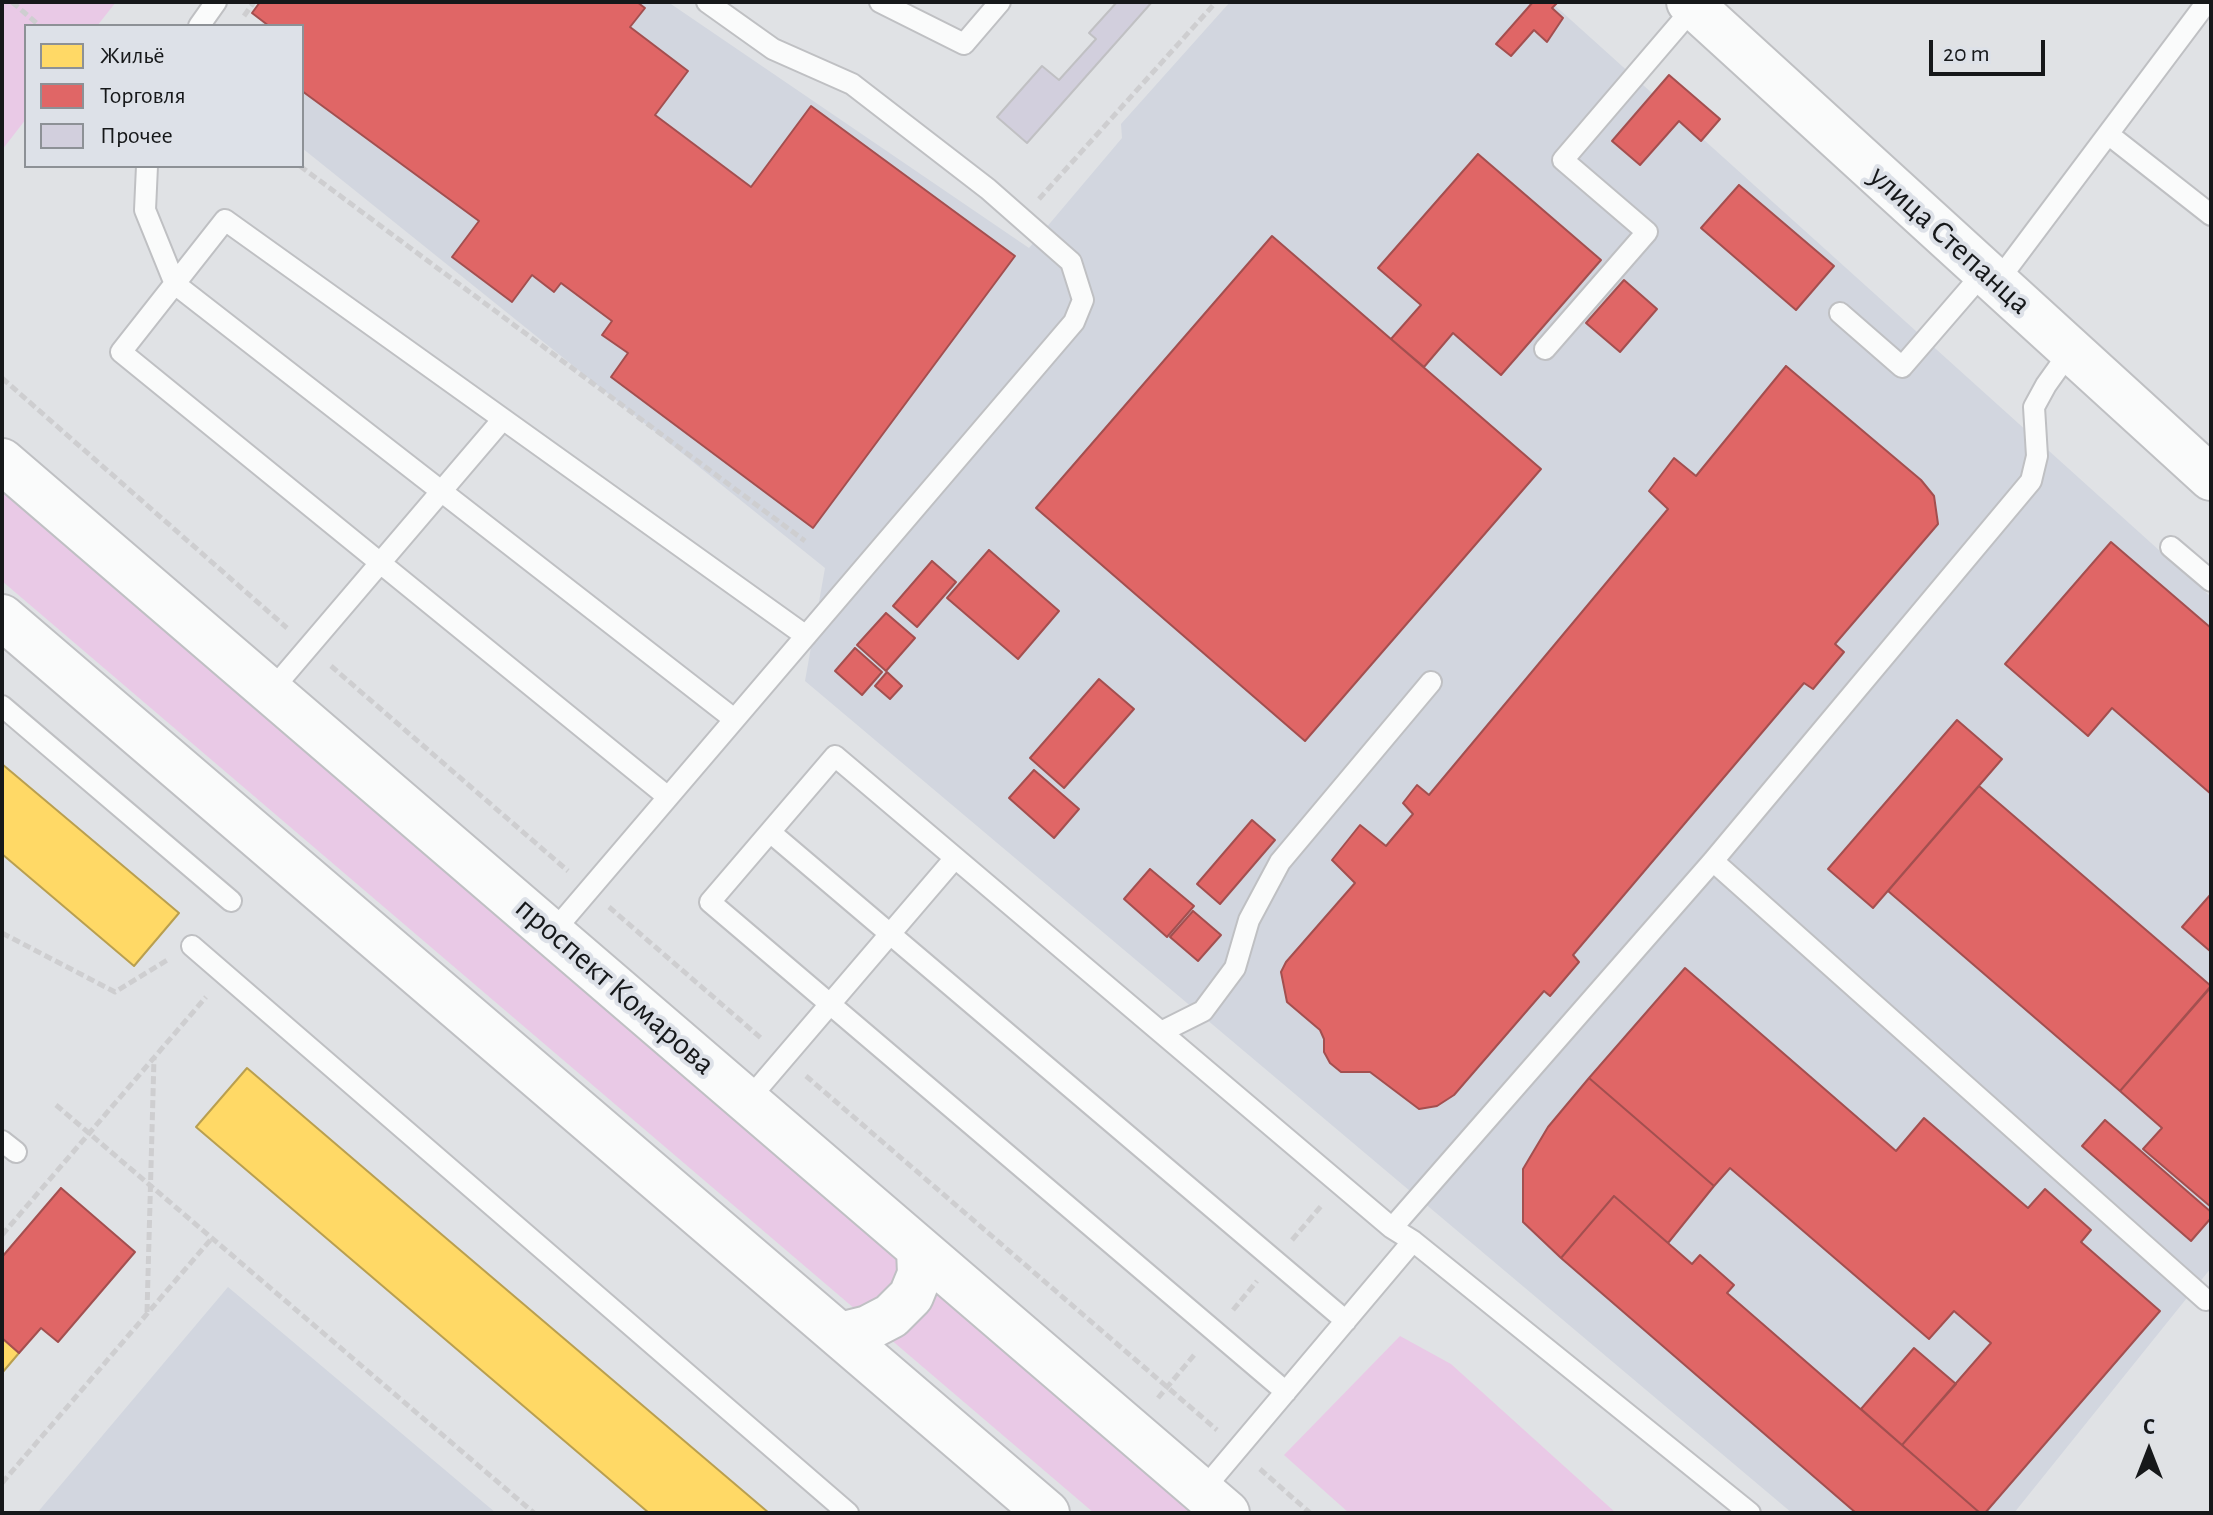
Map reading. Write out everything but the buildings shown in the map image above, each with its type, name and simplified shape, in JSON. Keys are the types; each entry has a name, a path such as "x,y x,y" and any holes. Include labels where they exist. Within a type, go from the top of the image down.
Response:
{"main road":[{"name":"улица Степанца","path":"1692,4 2211,478"},
{"name":"проспект Комарова","path":"2,461 1215,1502"},
{"path":"2,617 1047,1513"},
{"path":"840,1335 868,1328 891,1316 911,1296 920,1274 919,1249"}],"lane":[{"path":"200,24 216,2"},
{"path":"553,932 1074,322 1083,300 1071,262 1023,218 852,84 773,49 707,2"},
{"path":"880,2 964,44 1000,2"},
{"path":"1840,313 1902,367 1991,277 2108,134 2207,2"},
{"path":"1545,349 1647,232 1563,160 1692,4"},
{"path":"2108,134 2211,215"},
{"path":"147,168 145,210 175,284 734,719"},
{"path":"668,797 121,352 225,220 806,636"},
{"path":"1392,1228 1713,861 2031,481 2037,456 2034,407 2071,350"},
{"path":"270,692 503,419"},
{"path":"2171,547 2211,581"},
{"path":"1161,1032 1203,1011 1235,968 1249,920 1280,862 1431,682"},
{"path":"2,706 231,901"},
{"path":"1286,1392 710,902 835,756 1392,1228 1413,1241 1750,1513"},
{"path":"770,832 1346,1321"},
{"path":"748,1100 955,858"},
{"path":"1713,861 2206,1300"},
{"path":"192,946 848,1513"},
{"path":"1215,1502 1238,1449 1413,1241"}],"path":[{"path":"12,2 38,24"},
{"path":"1023,218 1216,2"},
{"path":"303,168 805,541"},
{"path":"2,378 308,647 1310,1513"},
{"path":"2,933 115,992 192,946"},
{"path":"2,1235 225,975"},
{"path":"147,1313 154,1057"},
{"path":"56,1105 534,1513"},
{"path":"1148,1409 1340,1184"},
{"path":"2,1483 212,1238"}],"shaded area":[{"path":"2,2 116,2 99,24 24,24 24,122 2,150"},
{"path":"278,2 668,2 1029,248 1122,138 1121,124 1230,2 1551,2 2211,597 2211,1268 2014,1513 1792,1513 805,681 825,568 304,150 304,24 262,24"},
{"path":"2,490 1197,1513 1094,1513 2,581"},
{"path":"228,1287 496,1513 37,1513"},
{"path":"1400,1336 1451,1364 1616,1513 1349,1513 1284,1455"}]}
